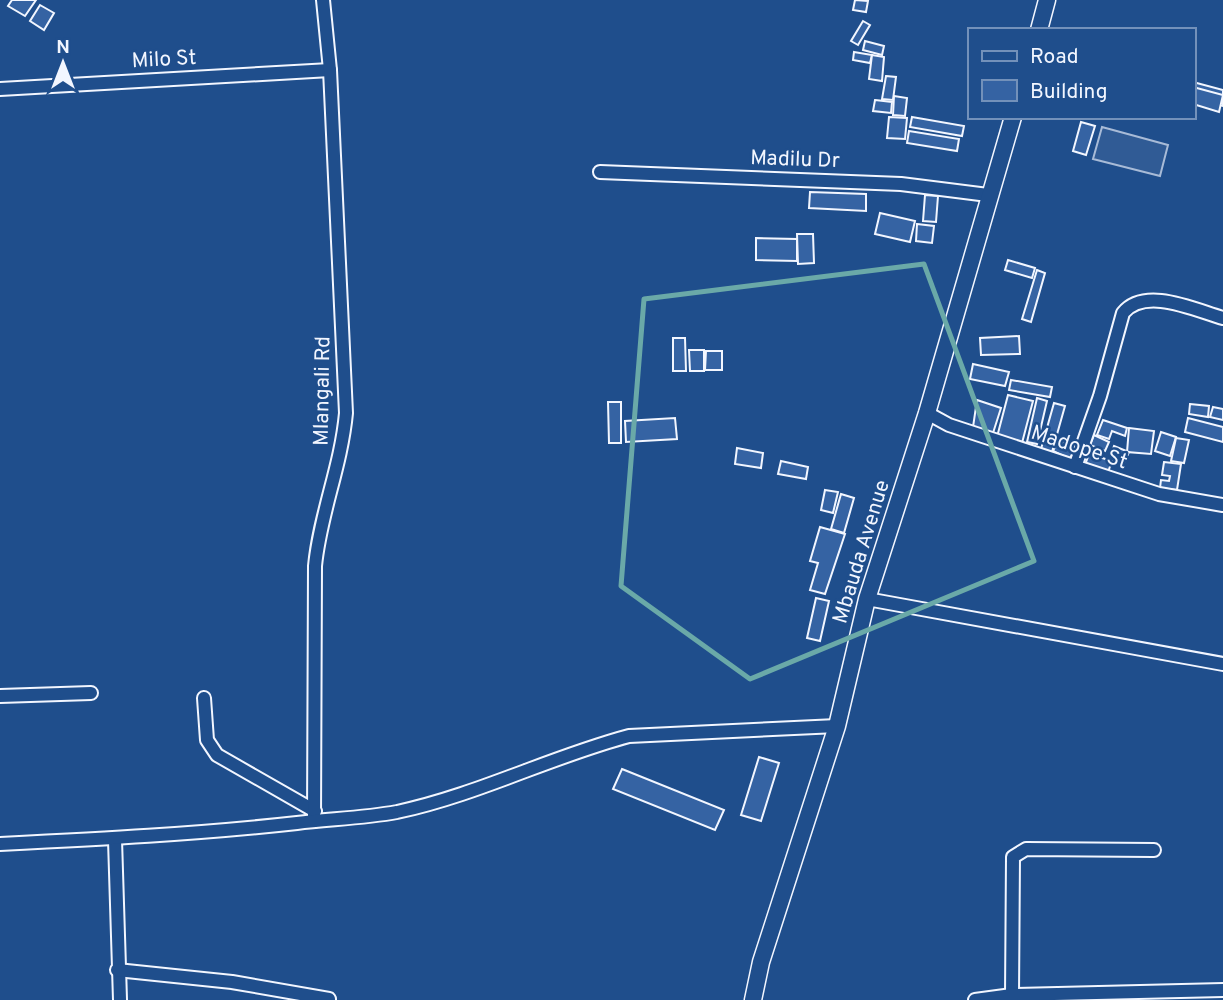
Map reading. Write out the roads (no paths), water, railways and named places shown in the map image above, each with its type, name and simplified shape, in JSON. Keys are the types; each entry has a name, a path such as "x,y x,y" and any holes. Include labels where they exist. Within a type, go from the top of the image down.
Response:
{"street":[{"name":"Mlangali Rd","path":"314,816 315,566 321,527 343,448 346,413 330,70 323,0"},
{"path":"1040,28 1047,0"},
{"name":"Milo St","path":"0,89 330,70"},
{"name":"Mbauda Avenue","path":"752,1000 761,962 837,726 867,599 927,413 988,195 1012,119"},
{"name":"Madilu Dr","path":"600,172 901,184 988,195"},
{"path":"1075,467 1100,396 1123,313 1130,305 1142,300 1176,304 1223,318"},
{"name":"Madope St","path":"927,413 949,425 1159,494 1223,505"},
{"path":"867,599 1223,664"},
{"path":"0,696 91,693"},
{"path":"204,698 207,740 217,755 314,816"},
{"path":"0,844 115,840 314,816 370,817 422,806 629,736 837,726"},
{"path":"115,840 120,1000"},
{"path":"1012,995 1013,857 1026,849 1154,850"},
{"path":"117,970 232,982 329,999"},
{"path":"975,1000 1012,995 1074,997 1223,990"}]}
